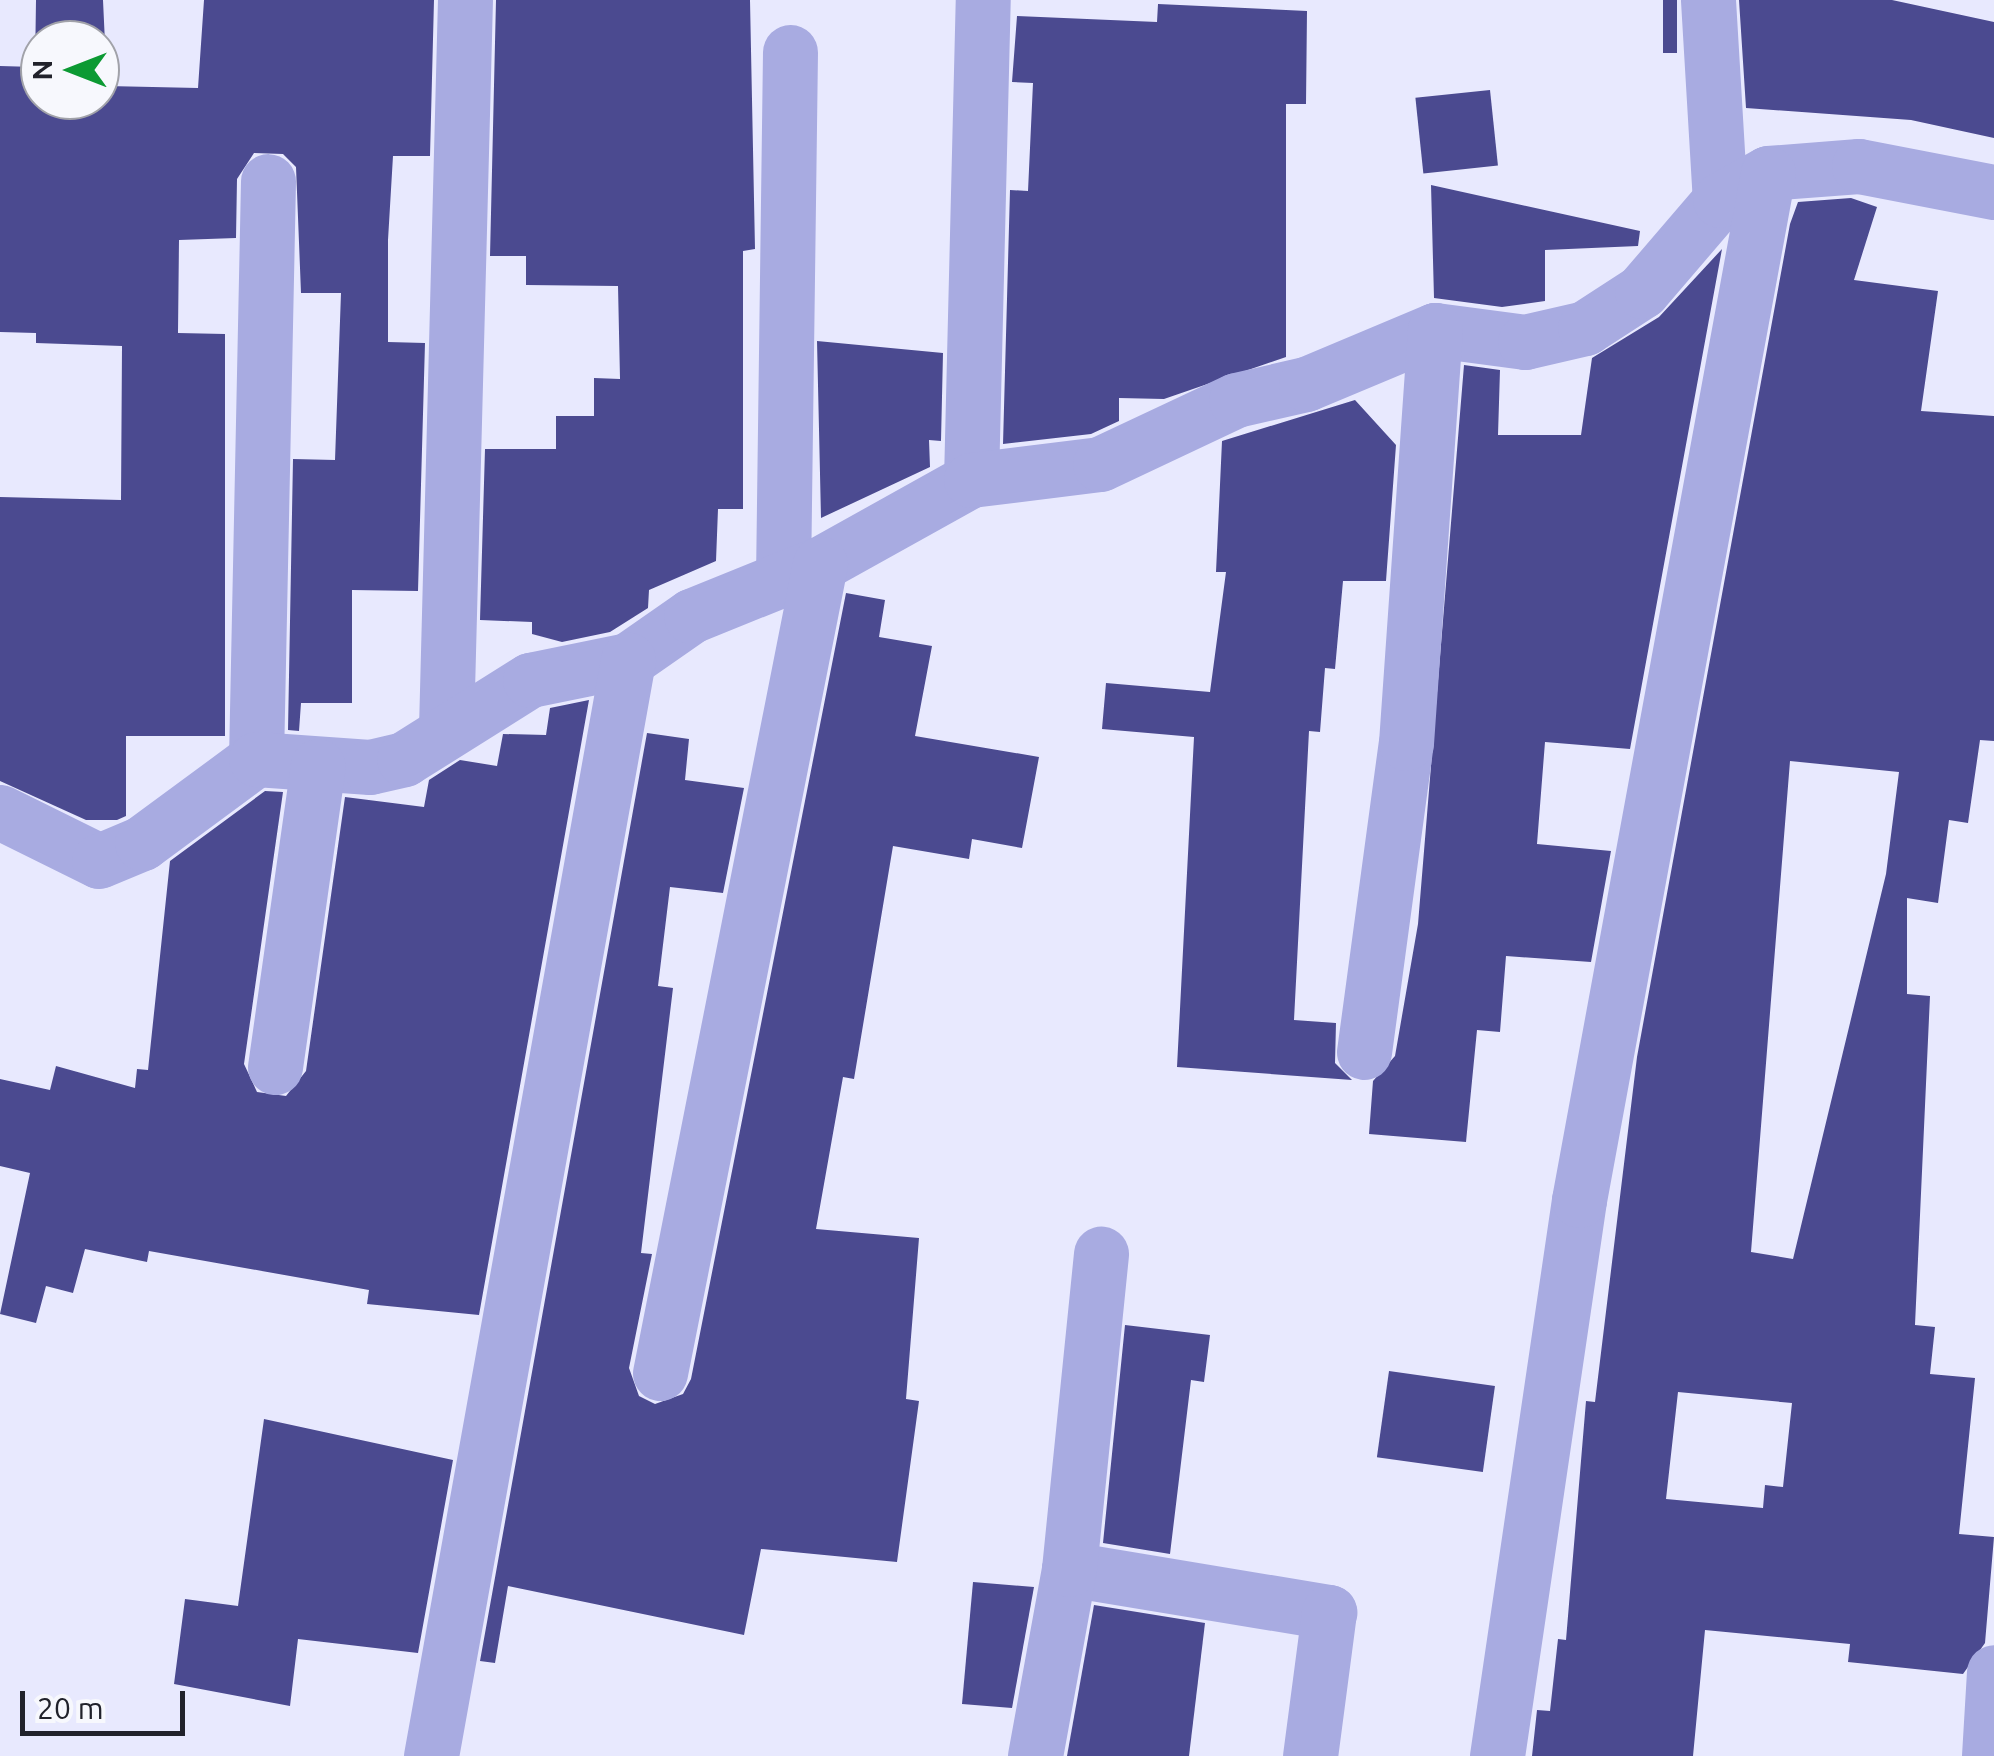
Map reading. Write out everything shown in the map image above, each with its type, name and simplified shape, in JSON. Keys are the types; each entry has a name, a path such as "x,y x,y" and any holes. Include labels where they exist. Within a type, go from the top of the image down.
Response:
{"street":[{"path":"446,729 465,0"},
{"path":"971,480 984,0"},
{"path":"1708,0 1720,200"},
{"path":"660,1373 801,572 790,52"},
{"path":"0,812 100,862 142,843 256,759 318,766 404,759 446,729 530,680 628,660 691,616 801,572 971,480 1100,464 1236,400 1306,384 1434,330 1525,342 1584,328 1642,291 1720,200 1768,173 1859,166 1994,192"},
{"path":"1497,1756 1579,1200 1768,173"},
{"path":"256,759 268,181"},
{"path":"1364,1052 1406,742 1434,330"},
{"path":"431,1756 628,660"},
{"path":"275,1067 318,766"},
{"path":"1036,1756 1069,1568 1102,1254"},
{"path":"1069,1568 1329,1612 1310,1756"},
{"path":"1989,1756 1994,1672"}],"building":[{"path":"36,0 103,0 104,20 36,20"},
{"path":"204,0 434,0 430,156 393,156 388,240 388,342 425,343 418,591 352,590 352,703 301,703 299,731 288,730 293,459 335,460 341,293 301,293 296,167 283,154 254,153 237,179 236,238 179,240 178,333 225,334 225,736 126,736 126,816 117,820 86,820 0,781 0,497 121,500 122,346 36,343 36,333 0,332 0,66 20,67 20,120 120,120 120,86 198,88"},
{"path":"496,0 750,0 755,249 743,251 743,509 718,509 716,561 649,590 648,608 610,632 562,642 532,634 532,622 480,620 485,449 556,449 556,416 594,416 594,378 620,379 618,286 526,285 526,256 490,256"},
{"path":"1663,0 1677,0 1677,53 1663,53"},
{"path":"1739,0 1892,0 1994,22 1994,138 1911,120 1746,108"},
{"path":"1158,4 1307,11 1306,104 1286,104 1286,357 1164,399 1119,398 1119,421 1091,434 1003,444 1010,190 1028,191 1033,83 1012,82 1017,16 1157,22"},
{"path":"1490,90 1498,166 1423,173 1415,98"},
{"path":"1431,185 1640,231 1638,246 1545,250 1545,301 1502,307 1434,298"},
{"path":"1851,198 1877,207 1854,280 1938,291 1921,411 1994,416 1994,741 1980,740 1968,823 1949,820 1938,903 1907,898 1907,994 1930,996 1915,1325 1935,1327 1930,1374 1975,1378 1959,1534 1994,1537 1985,1643 1963,1674 1848,1662 1850,1644 1705,1630 1693,1756 1532,1756 1537,1710 1550,1711 1558,1639 1566,1640 1586,1401 1595,1402 1637,1057 1790,224 1798,202","holes":["1790,761 1899,772 1886,874 1793,1259 1751,1252","1678,1392 1792,1403 1783,1487 1765,1485 1763,1508 1666,1499"]},
{"path":"1722,249 1630,749 1545,742 1537,844 1611,851 1591,962 1506,956 1500,1032 1477,1030 1466,1142 1369,1134 1373,1081 1395,1056 1418,924 1464,365 1500,370 1498,435 1581,435 1592,358 1659,317"},
{"path":"817,341 943,353 941,441 929,440 930,467 821,518"},
{"path":"1355,400 1396,445 1386,581 1343,581 1335,669 1325,668 1320,732 1309,731 1294,1020 1336,1023 1335,1063 1352,1080 1177,1067 1194,737 1102,729 1106,683 1210,692 1226,572 1216,572 1222,441"},
{"path":"846,593 885,600 879,637 932,646 915,736 1039,757 1022,848 972,839 969,859 893,846 854,1079 843,1077 816,1229 919,1238 906,1399 919,1401 897,1562 761,1549 744,1635 508,1586 495,1663 480,1661 647,733 689,739 685,780 744,788 723,893 670,887 658,986 673,988 641,1253 652,1254 629,1368 639,1396 655,1404 683,1394 691,1379"},
{"path":"589,700 479,1315 367,1304 369,1290 149,1251 147,1262 85,1249 73,1293 46,1286 36,1323 0,1314 30,1173 0,1166 0,1079 50,1090 56,1066 135,1088 137,1069 148,1070 170,861 265,791 283,792 244,1064 257,1092 286,1096 306,1071 345,797 424,807 429,780 460,760 497,766 503,734 546,735 550,708"},
{"path":"1125,1325 1210,1335 1204,1382 1191,1380 1170,1554 1103,1543"},
{"path":"1389,1371 1495,1386 1483,1472 1377,1457"},
{"path":"264,1419 453,1460 418,1653 298,1639 290,1706 174,1684 185,1599 238,1606"},
{"path":"973,1582 1034,1587 1012,1708 962,1704"},
{"path":"1094,1605 1205,1623 1189,1756 1067,1756"}]}
